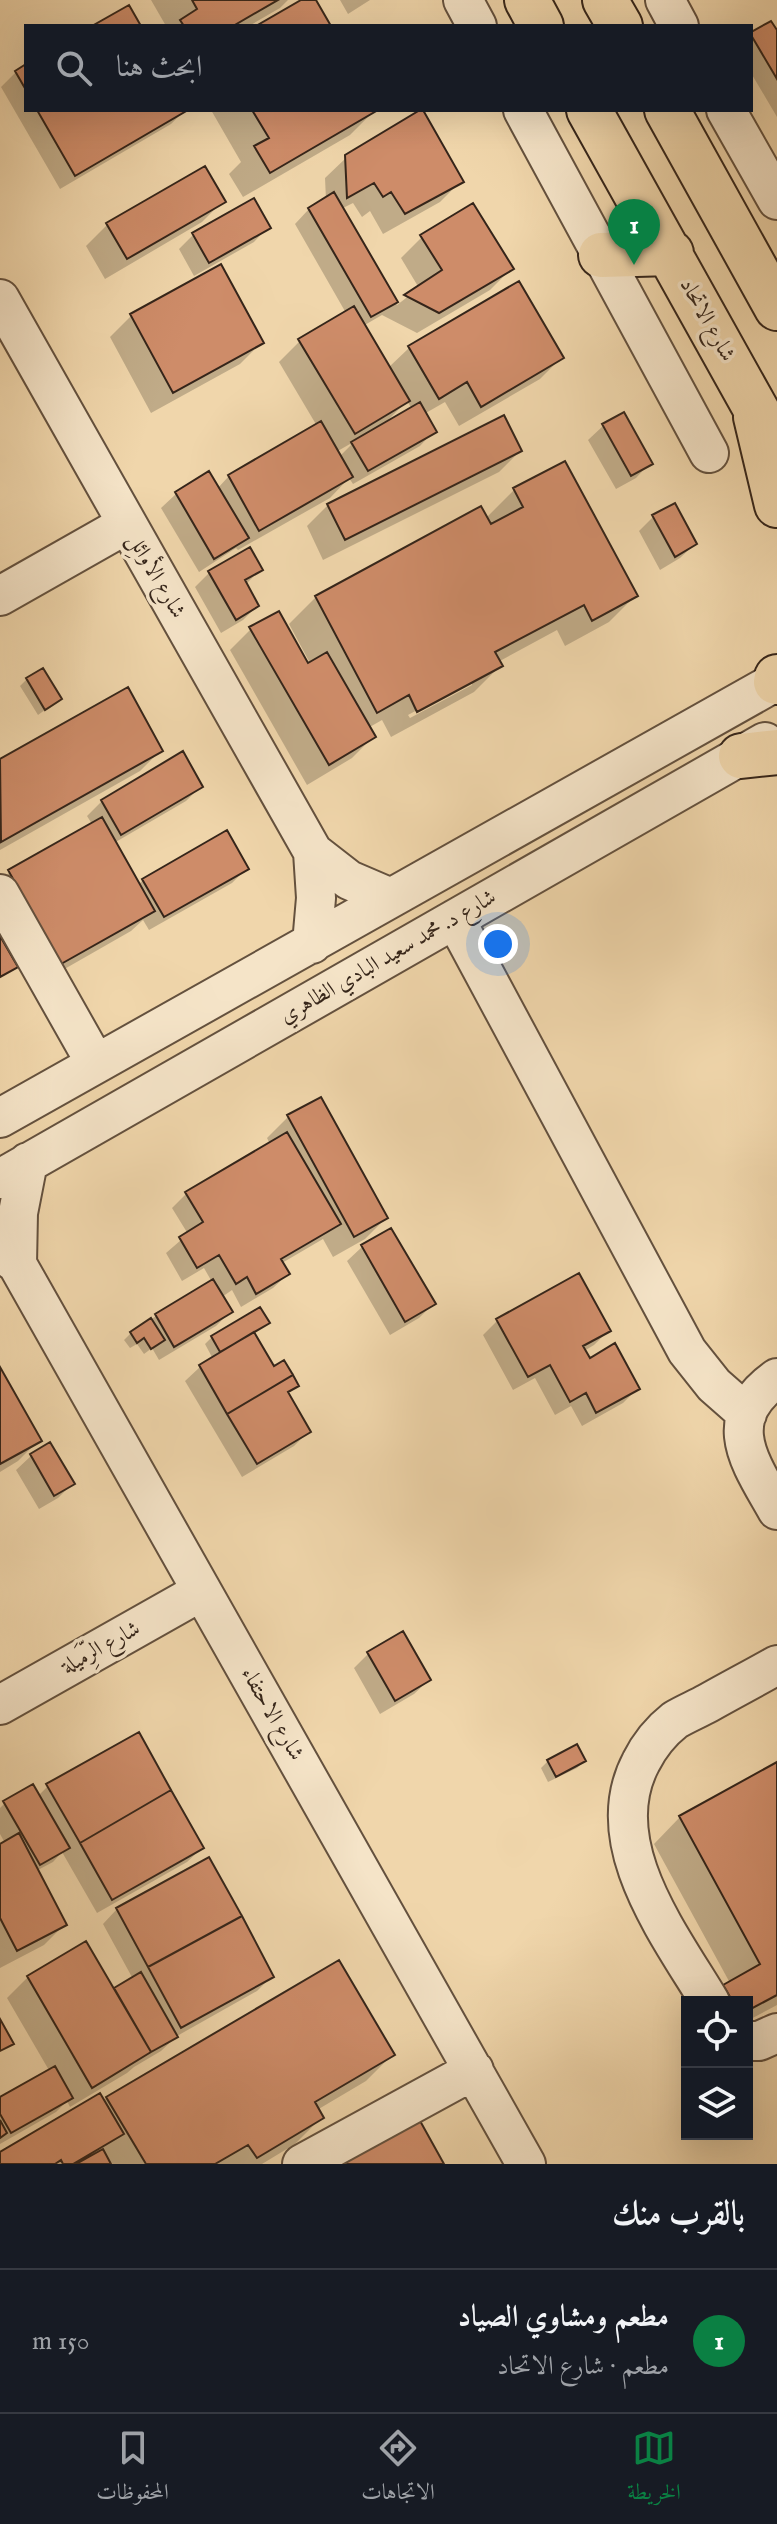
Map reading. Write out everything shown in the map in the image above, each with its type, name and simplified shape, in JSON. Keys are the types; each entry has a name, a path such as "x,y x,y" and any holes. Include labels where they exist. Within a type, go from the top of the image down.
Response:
{"main road":[{"path":"527,0 540,24"},
{"path":"605,0 619,24"},
{"name":"شارع الاتحاد","path":"590,112 777,447"},
{"path":"668,112 777,308"},
{"path":"601,255 671,253"},
{"path":"753,403 777,505"}],"street":[{"path":"463,0 476,24"},
{"path":"665,0 678,24"},
{"path":"524,112 709,453"},
{"path":"727,112 777,200"},
{"name":"شارع الأوائِل","path":"0,299 313,852 349,880 391,898"},
{"path":"0,596 127,524"},
{"path":"0,1118 777,680"},
{"name":"شارع د. محمد سعيد البادي الظاهري","path":"14,1170 455,919 765,748"},
{"name":"شارع الأوائِل","path":"312,944 316,898 313,852"},
{"path":"0,894 96,1064"},
{"path":"455,919 687,1351 714,1385 747,1414"},
{"name":"شارع الاحتفاء","path":"14,1170 18,1213 8,1257 202,1591 526,2164"},
{"path":"777,1378 754,1400 744,1429 748,1460 777,1510"},
{"name":"شارع الرِّمَيلة","path":"0,1705 202,1591"},
{"path":"706,1996 647,1894 632,1852 628,1810 631,1789 647,1751 676,1720 777,1665"},
{"path":"753,2041 777,2033"},
{"path":"302,2164 474,2070"}],"building":[{"path":"192,0 278,0 236,24 183,24 180,20 197,9"},
{"path":"301,0 316,0 330,24 259,24"},
{"path":"129,5 140,24 96,24"},
{"path":"771,21 777,30 777,79 753,38 753,31"},
{"path":"24,65 24,87 15,71"},
{"path":"38,112 185,112 75,176"},
{"path":"253,112 375,112 270,173 254,146 269,138"},
{"path":"417,112 424,112 464,182 405,214 391,192 383,197 374,183 347,198 345,155"},
{"path":"205,166 226,202 127,259 106,223"},
{"path":"334,192 398,302 371,317 308,208"},
{"path":"254,198 271,228 209,263 192,233"},
{"path":"473,203 514,269 439,313 404,295 442,270 420,235"},
{"path":"221,264 264,343 173,393 130,314"},
{"path":"519,281 564,358 481,407 467,382 439,399 408,346"},
{"path":"354,306 410,401 355,434 298,339"},
{"path":"420,402 437,432 368,471 351,442"},
{"path":"624,412 653,464 631,476 602,424"},
{"path":"504,415 522,451 345,540 327,504"},
{"path":"321,421 353,477 259,531 228,475"},
{"path":"565,461 638,596 592,621 584,605 495,652 503,666 417,712 409,695 377,713 315,596 481,506 491,524 523,507 513,488"},
{"path":"209,471 249,538 214,559 175,492"},
{"path":"675,503 697,544 675,557 652,515"},
{"path":"250,547 263,570 245,580 259,606 236,620 208,571"},
{"path":"279,611 308,663 327,652 376,737 329,765 249,627"},
{"path":"43,668 62,699 45,710 26,678"},
{"path":"128,687 163,751 1,842 0,759"},
{"path":"183,751 203,787 121,835 101,800"},
{"path":"102,817 155,911 61,964 8,870"},
{"path":"227,830 249,869 164,917 142,879"},
{"path":"0,936 18,967 0,977"},
{"path":"321,1097 388,1218 354,1237 287,1115"},
{"path":"287,1132 341,1224 281,1259 290,1274 256,1294 247,1277 236,1284 219,1255 197,1268 179,1237 203,1222 185,1192"},
{"path":"391,1228 436,1304 405,1322 361,1245"},
{"path":"579,1273 611,1331 583,1346 590,1358 615,1343 640,1389 596,1413 586,1393 570,1402 550,1365 528,1377 496,1319"},
{"path":"213,1279 233,1312 174,1347 155,1314"},
{"path":"260,1307 270,1323 220,1352 211,1336"},
{"path":"151,1318 165,1340 151,1349 144,1338 137,1343 130,1332"},
{"path":"254,1332 274,1366 284,1360 293,1375 227,1414 199,1365"},
{"path":"0,1367 42,1441 0,1464"},
{"path":"293,1375 299,1386 288,1392 311,1432 257,1464 227,1414"},
{"path":"50,1442 75,1484 54,1496 30,1454"},
{"path":"403,1631 431,1680 395,1701 367,1652"},
{"path":"139,1732 171,1790 80,1843 46,1784"},
{"path":"577,1744 586,1761 556,1777 547,1760"},
{"path":"777,1762 777,1995 753,2008 753,1996 729,1996 723,1985 760,1964 679,1816"},
{"path":"33,1784 70,1848 40,1865 3,1801"},
{"path":"171,1790 204,1848 112,1900 80,1843"},
{"path":"19,1833 67,1925 17,1951 0,1918 0,1844"},
{"path":"209,1857 242,1916 148,1967 116,1908"},
{"path":"242,1916 274,1977 181,2028 148,1967"},
{"path":"86,1941 151,2052 92,2088 27,1976"},
{"path":"339,1960 395,2055 315,2102 324,2118 257,2158 248,2145 215,2164 146,2164 106,2097"},
{"path":"141,1972 178,2037 151,2052 114,1988"},
{"path":"0,2019 14,2044 0,2051"},
{"path":"55,2066 73,2098 11,2133 0,2114 0,2097"},
{"path":"100,2093 124,2134 73,2164 63,2164 61,2160 55,2164 0,2164 0,2152"},
{"path":"419,2119 444,2164 338,2164"},
{"path":"0,2120 7,2133 0,2138"},
{"path":"103,2149 111,2164 76,2164"}],"place":[{"name":"مطعم ومشاوي الصياد","path":"634,265"}]}
